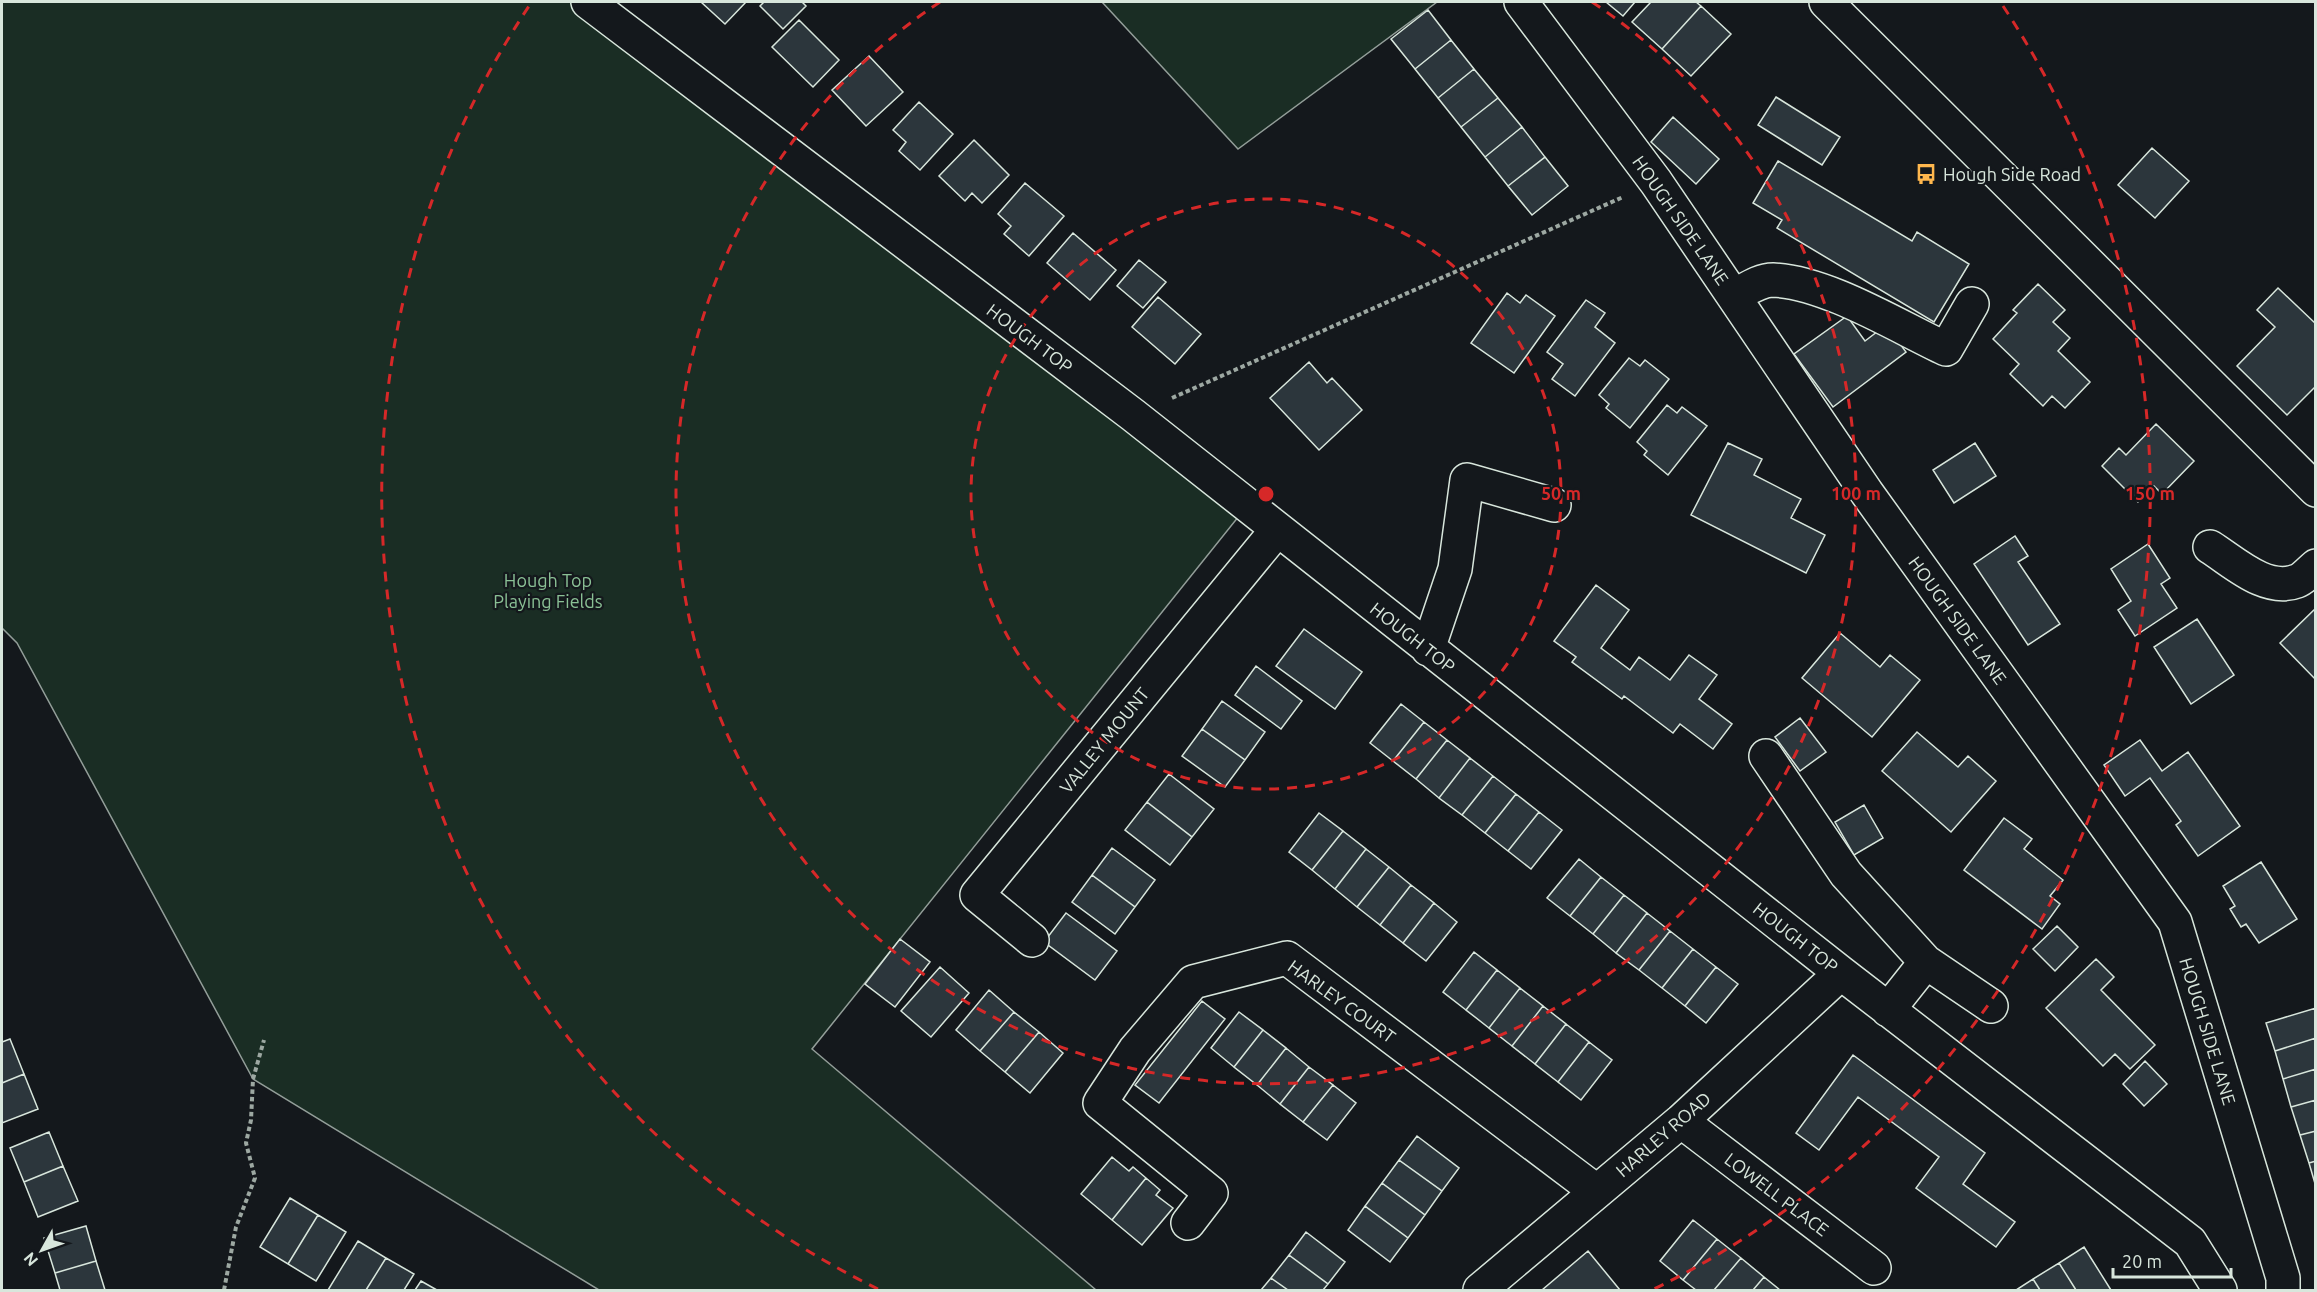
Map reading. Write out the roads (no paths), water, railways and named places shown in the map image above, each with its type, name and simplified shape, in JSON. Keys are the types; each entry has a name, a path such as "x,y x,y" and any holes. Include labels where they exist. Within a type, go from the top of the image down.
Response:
{"street":[{"name":"HOUGH TOP","path":"588,2 1133,415 1888,1010 2190,1242 2220,1290"},
{"name":"HOUGH SIDE LANE","path":"1521,2 1656,182 1867,493 2175,922 2283,1278 2283,1290"},
{"path":"1826,2 2316,490"},
{"path":"1734,296 1757,284 1771,280 1826,291 1946,349 1972,304"},
{"path":"1428,649 1455,569 1467,480 1554,504"},
{"name":"VALLEY MOUNT","path":"1032,940 977,895 1277,530"},
{"path":"2211,547 2257,577 2276,584 2297,581 2316,566"},
{"path":"1766,756 1846,874 1926,962 1991,1005"},
{"name":"HARLEY COURT","path":"1188,1223 1211,1193 1100,1103 1135,1050 1193,982 1287,958 1596,1191"},
{"path":"1888,1010 1926,962"},
{"name":"HARLEY ROAD","path":"1480,1290 1681,1121 1841,973"},
{"name":"LOWELL PLACE","path":"1681,1121 1874,1268"}],"place":[{"name":"Hough Side Road","path":"1926,174"}],"park label":[{"name":"Hough Top Playing Fields","path":"548,590"}]}
